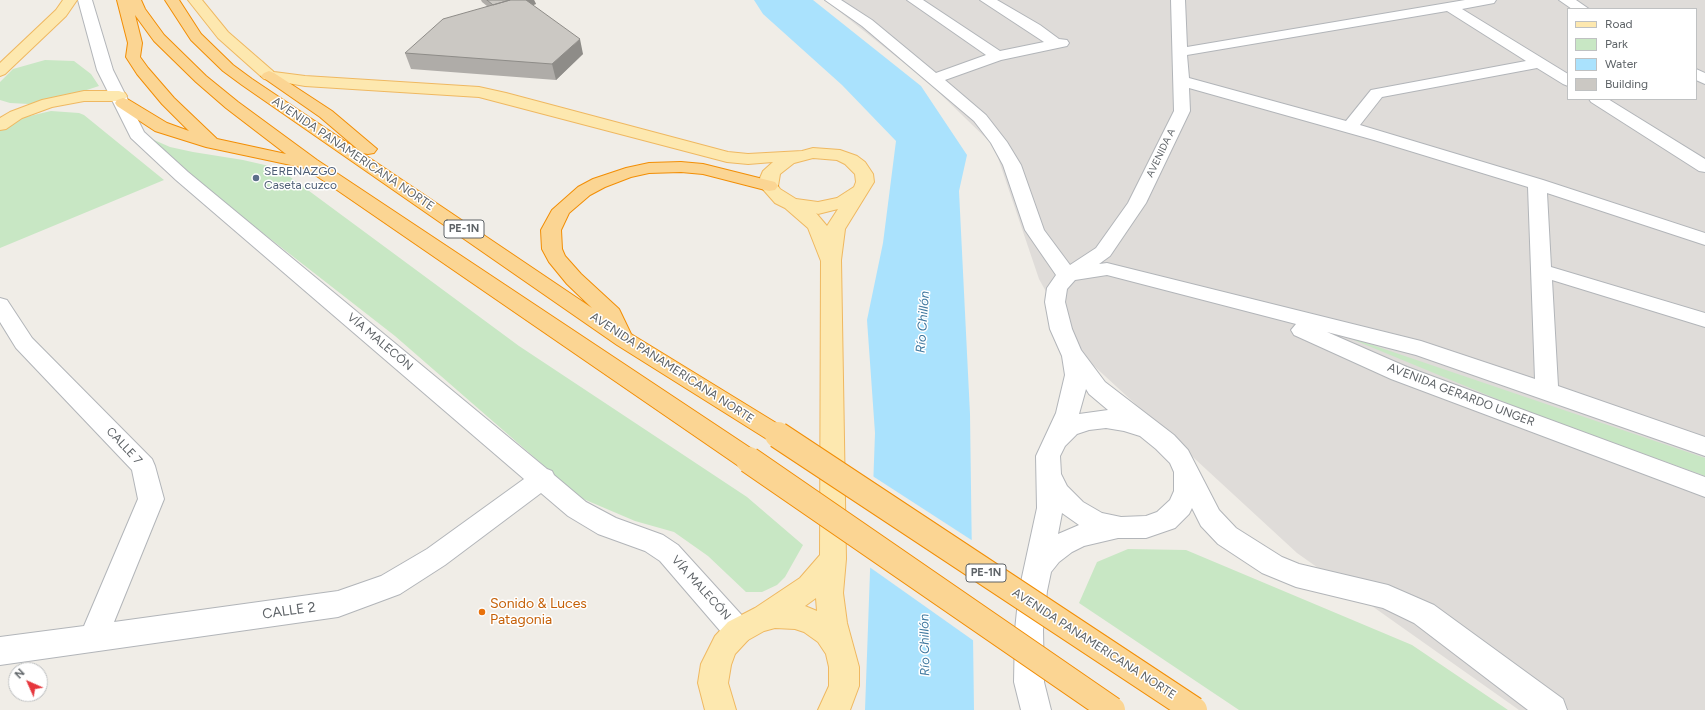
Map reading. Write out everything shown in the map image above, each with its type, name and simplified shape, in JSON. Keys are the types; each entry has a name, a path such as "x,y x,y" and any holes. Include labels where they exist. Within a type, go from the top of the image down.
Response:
{"highway":[{"path":"124,0 135,43 133,57 142,71 168,101 212,143"},
{"name":"PE-1N","path":"134,0 138,10 159,38 201,79 232,105 311,164 749,460 1112,710"},
{"name":"AVENIDA PANAMERICANA NORTE","path":"172,0 196,37 228,68 421,199 624,340 778,435 1194,710"},
{"path":"269,76 342,127 395,173 421,199"},
{"path":"121,100 161,127 212,143 311,164"},
{"path":"624,340 612,314 574,279 556,258 552,249 551,230 562,210 584,191 599,183 626,173 654,167 681,166 703,169 770,186"}],"main road":[{"path":"0,71 61,13 70,0"},
{"path":"195,0 223,35 269,76 305,81 479,92 524,102 727,157 748,158 827,153 851,160 859,166 864,174 864,182 861,190 839,220 835,229 831,260 833,559 829,594 830,608 844,667 844,686 837,706 833,710"},
{"path":"0,125 16,115 48,103 84,96 121,100"},
{"path":"0,114 16,115"},
{"path":"799,155 783,161 772,171 769,178 770,186 774,193 781,199 792,204 810,218 817,226 831,260"},
{"path":"792,204 818,208 831,206 854,197 861,190"},
{"path":"719,707 713,683 716,664 725,645 747,626 780,608 804,592 820,576 833,559"},
{"path":"747,626 775,615 794,616 813,622 828,633 839,649"}],"street":[{"name":"VÍA MALECÓN","path":"85,0 105,70 137,134 182,176 543,478 576,509 592,518 654,543 669,553 747,626"},
{"path":"832,0 867,23 980,118 999,142 1012,165 1035,230 1067,276 1057,288 1055,302 1061,329 1071,353 1076,375 1075,386 1068,413 1048,456 1050,508 1040,566 1032,591 1030,630 1029,682 1036,710"},
{"path":"914,0 997,56"},
{"path":"934,79 997,56 1059,44 987,0"},
{"name":"AVENIDA A","path":"1067,276 1103,252 1137,203 1182,110 1178,0"},
{"path":"1181,52 1489,0"},
{"path":"1566,0 1580,8"},
{"path":"1450,7 1567,80"},
{"path":"1350,128 1377,93 1539,63"},
{"path":"1181,81 1350,128 1537,184 1705,239"},
{"path":"1598,100 1705,167"},
{"path":"1537,184 1547,391"},
{"name":"AVENIDA GERARDO UNGER","path":"1067,276 1107,269 1220,296 1421,350 1547,391 1705,447"},
{"path":"1540,270 1705,320"},
{"name":"AVENIDA GERARDO UNGER","path":"1220,296 1332,342 1399,373 1705,487"},
{"name":"CALLE 7","path":"0,305 24,343 144,466 151,499 93,638"},
{"path":"1071,353 1097,388 1147,430 1170,447 1178,457 1210,518 1227,536 1272,566 1296,575 1388,597 1424,614 1552,710"},
{"path":"1056,440 1069,428 1086,421 1106,419 1120,421 1147,430"},
{"path":"1049,474 1058,493 1074,509 1096,522 1121,528"},
{"path":"1040,566 1050,554 1063,544 1079,536 1121,528 1146,527 1166,520 1180,507 1187,491 1186,474"},
{"name":"CALLE 2","path":"0,652 338,604 390,585 436,557 543,478"}],"shaded area":[{"path":"825,0 1705,0 1705,710 1519,710 1297,553 1080,353 1039,279 994,146 928,82"}],"green space":[{"path":"45,60 74,61 91,74 99,86 56,100 29,104 10,103 0,100 0,82 13,69"},
{"path":"51,111 79,113 84,115 164,180 0,248 0,129 25,117"},
{"path":"145,136 170,147 278,168 519,346 747,497 803,545 785,577 777,585 762,592 746,592 708,556 674,532 635,521 581,498 395,336 232,209"},
{"path":"1337,333 1705,458 1705,476 1526,411"},
{"path":"1128,549 1186,550 1412,645 1508,710 1239,710 1079,603 1097,562"}],"water":[{"name":"Río Chillón","path":"754,0 813,0 921,86 967,155 959,191 970,414 974,710 865,710 875,433 867,320 883,243 896,141 842,85 763,14"}],"pier":[{"path":"871,475 973,541 974,641 868,566"}],"building":[{"path":"487,0 510,0 493,5"},
{"path":"510,0 526,0 580,39 552,64 405,53 443,19"}],"place":[{"name":"SERENAZGO Caseta cuzco","path":"256,178"},
{"name":"Sonido & Luces Patagonia","path":"482,612"}]}
